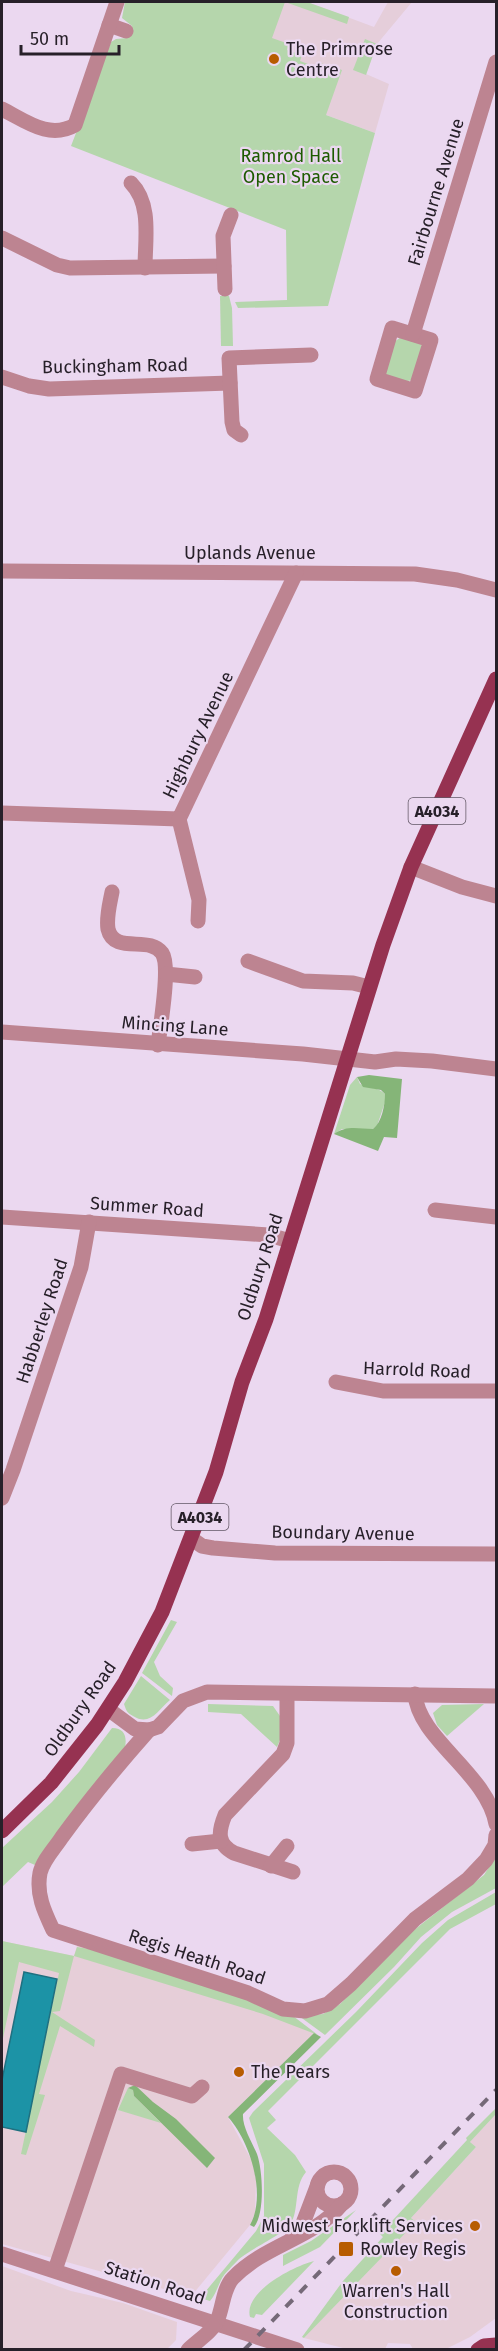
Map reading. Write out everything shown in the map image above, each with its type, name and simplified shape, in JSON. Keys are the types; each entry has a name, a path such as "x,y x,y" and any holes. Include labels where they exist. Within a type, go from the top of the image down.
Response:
{"main road":[{"name":"Oldbury Road","path":"2,1831 51,1783 108,1709 162,1612 216,1472 242,1382 266,1319 369,987 411,867 496,680"}],"street":[{"path":"2,109 46,130 64,131 75,125 117,2"},
{"path":"109,25 126,31"},
{"name":"Fairbourne Avenue","path":"412,333 496,62"},
{"path":"131,183 140,192 144,205 145,268"},
{"path":"225,289 223,236 231,215"},
{"path":"2,238 57,265 70,268 224,266"},
{"path":"241,435 234,430 232,422 229,358 310,355"},
{"name":"Buckingham Road","path":"2,376 29,386 49,389 230,383"},
{"name":"Uplands Avenue","path":"2,571 416,574 457,580 496,590"},
{"name":"Highbury Avenue","path":"2,813 179,819 296,573"},
{"path":"179,819 199,900 198,921"},
{"path":"411,867 462,887 496,896"},
{"path":"111,892 108,928 112,938 119,942 154,946 162,952 165,958 166,974 158,1045"},
{"path":"249,961 303,981 352,983 369,987"},
{"path":"166,974 195,977"},
{"name":"Mincing Lane","path":"2,1032 346,1059 422,1070 464,1066 496,1069"},
{"path":"435,1210 496,1217"},
{"name":"Summer Road","path":"2,1217 269,1235 290,1241"},
{"name":"Habberley Road","path":"2,1498 81,1268 89,1222"},
{"name":"Harrold Road","path":"336,1382 383,1391 496,1391"},
{"name":"Boundary Avenue","path":"192,1539 202,1546 275,1552 496,1554"},
{"name":"Regis Heath Road","path":"496,1696 207,1692 183,1701 158,1727 149,1730 89,1799 46,1860 40,1872 39,1898 53,1930 248,1993 283,2008 304,2011 328,2004 416,1919 468,1879 486,1860 495,1845 496,1835"},
{"path":"287,1694 287,1743 283,1754 225,1815 221,1825 221,1840 225,1848 234,1853 293,1872"},
{"path":"415,1694 419,1715 486,1795 494,1812 496,1824"},
{"path":"108,1709 135,1729 149,1730"},
{"path":"192,1844 221,1840"},
{"path":"271,1866 287,1846"},
{"path":"55,2270 121,2074 192,2096 202,2087"},
{"path":"188,2349 217,2323 230,2280 255,2259 315,2229 331,2218 351,2192 346,2176 340,2173 328,2173 319,2182 302,2226 291,2239"},
{"path":"319,2182 318,2192 323,2201 332,2205 342,2204"},
{"name":"Station Road","path":"2,2254 290,2347"}],"shaded area":[{"name":"The Primrose Centre","path":"139,2 307,2 374,27 388,2 412,2 377,44 366,74 389,84 375,133 131,43"},
{"path":"79,1939 293,2016 314,2033 228,2117 253,2163 256,2180 255,2213 250,2225 193,2294 178,2293 2,2244 2,1941 74,1956"},
{"path":"496,2114 496,2318 470,2337 446,2349 413,2349 410,2344 388,2343 385,2349 347,2349 304,2338 416,2222 411,2218 476,2147 470,2142"},
{"path":"2,2266 71,2291 123,2303 177,2322 176,2340 167,2349 2,2349"}],"green space":[{"name":"Ramrod Hall Open Space","path":"125,2 285,2 272,38 289,44 287,50 302,55 300,61 311,65 310,70 316,72 320,63 342,70 326,115 375,133 328,306 238,308 235,302 287,300 286,230 71,146 111,42 127,38 132,26 122,18"},
{"path":"285,2 307,2 349,17 347,24"},
{"path":"365,39 377,44 366,75 353,70"},
{"path":"220,296 229,296 232,308 233,346 221,346"},
{"path":"404,335 421,344 423,348 412,380 405,381 394,379 385,373 394,342"},
{"path":"369,1075 402,1079 397,1138 384,1137 378,1151 334,1134 348,1128 373,1129 379,1122 384,1108 385,1094 381,1090 363,1087 357,1077"},
{"path":"357,1077 360,1084 385,1094 385,1102 377,1126 373,1129 342,1129 334,1134 350,1085"},
{"path":"171,1620 177,1622 154,1662 160,1676 173,1688 172,1696 142,1673"},
{"path":"141,1676 170,1700 153,1716 144,1720 129,1714 124,1704"},
{"path":"208,1704 273,1706 280,1716 280,1740 277,1747 241,1714 208,1712"},
{"path":"484,1704 447,1736 437,1725 433,1713 442,1705"},
{"path":"112,1728 124,1734 125,1748 35,1865 28,1862 2,1887 2,1848 52,1802 79,1772"},
{"path":"496,1856 496,1888 452,1912 421,1937 325,2035 299,2016 323,2014 340,2004 409,1934 484,1875"},
{"path":"496,1892 496,1904 450,1929 268,2111 276,2120 267,2128 295,2155 306,2172 299,2184 293,2219 286,2229 239,2259 223,2277 210,2301 200,2298 256,2231 264,2216 264,2164 249,2118 253,2112 356,2012 422,1943 448,1920"},
{"path":"2,1941 74,1956 60,2011 52,2012 95,2040 94,2047 60,2026 39,2094 45,2095 26,2155 21,2154 59,1973 19,1962 2,2043"},
{"path":"77,1947 89,1949 248,1997 293,2016 318,2035 263,2014 74,1956"},
{"path":"314,2033 321,2037 243,2114 244,2124 257,2154 261,2171 260,2212 254,2227 250,2225 257,2199 254,2169 243,2140 228,2117"},
{"path":"135,2085 176,2119 215,2158 207,2168 134,2096 133,2090 128,2088"},
{"path":"128,2088 133,2090 134,2096 161,2123 118,2110"},
{"path":"496,2108 496,2114 470,2142 476,2147 411,2218 416,2222 304,2338 302,2337 343,2281 383,2237 380,2234"},
{"path":"356,2210 320,2247 283,2266 283,2255 311,2241"},
{"path":"314,2261 262,2315 256,2314 254,2318 250,2317 250,2308 254,2298 262,2290 283,2274"}],"water":[{"path":"24,1972 57,1979 26,2132 2,2127 2,2080"}],"railway":[{"path":"244,2350 496,2090"}],"place":[{"name":"The Primrose Centre","path":"274,59"},
{"name":"The Pears","path":"239,2072"},
{"name":"Midwest Forklift Services","path":"475,2226"},
{"name":"Rowley Regis","path":"346,2249"},
{"name":"Warren's Hall Construction","path":"396,2271"}]}
